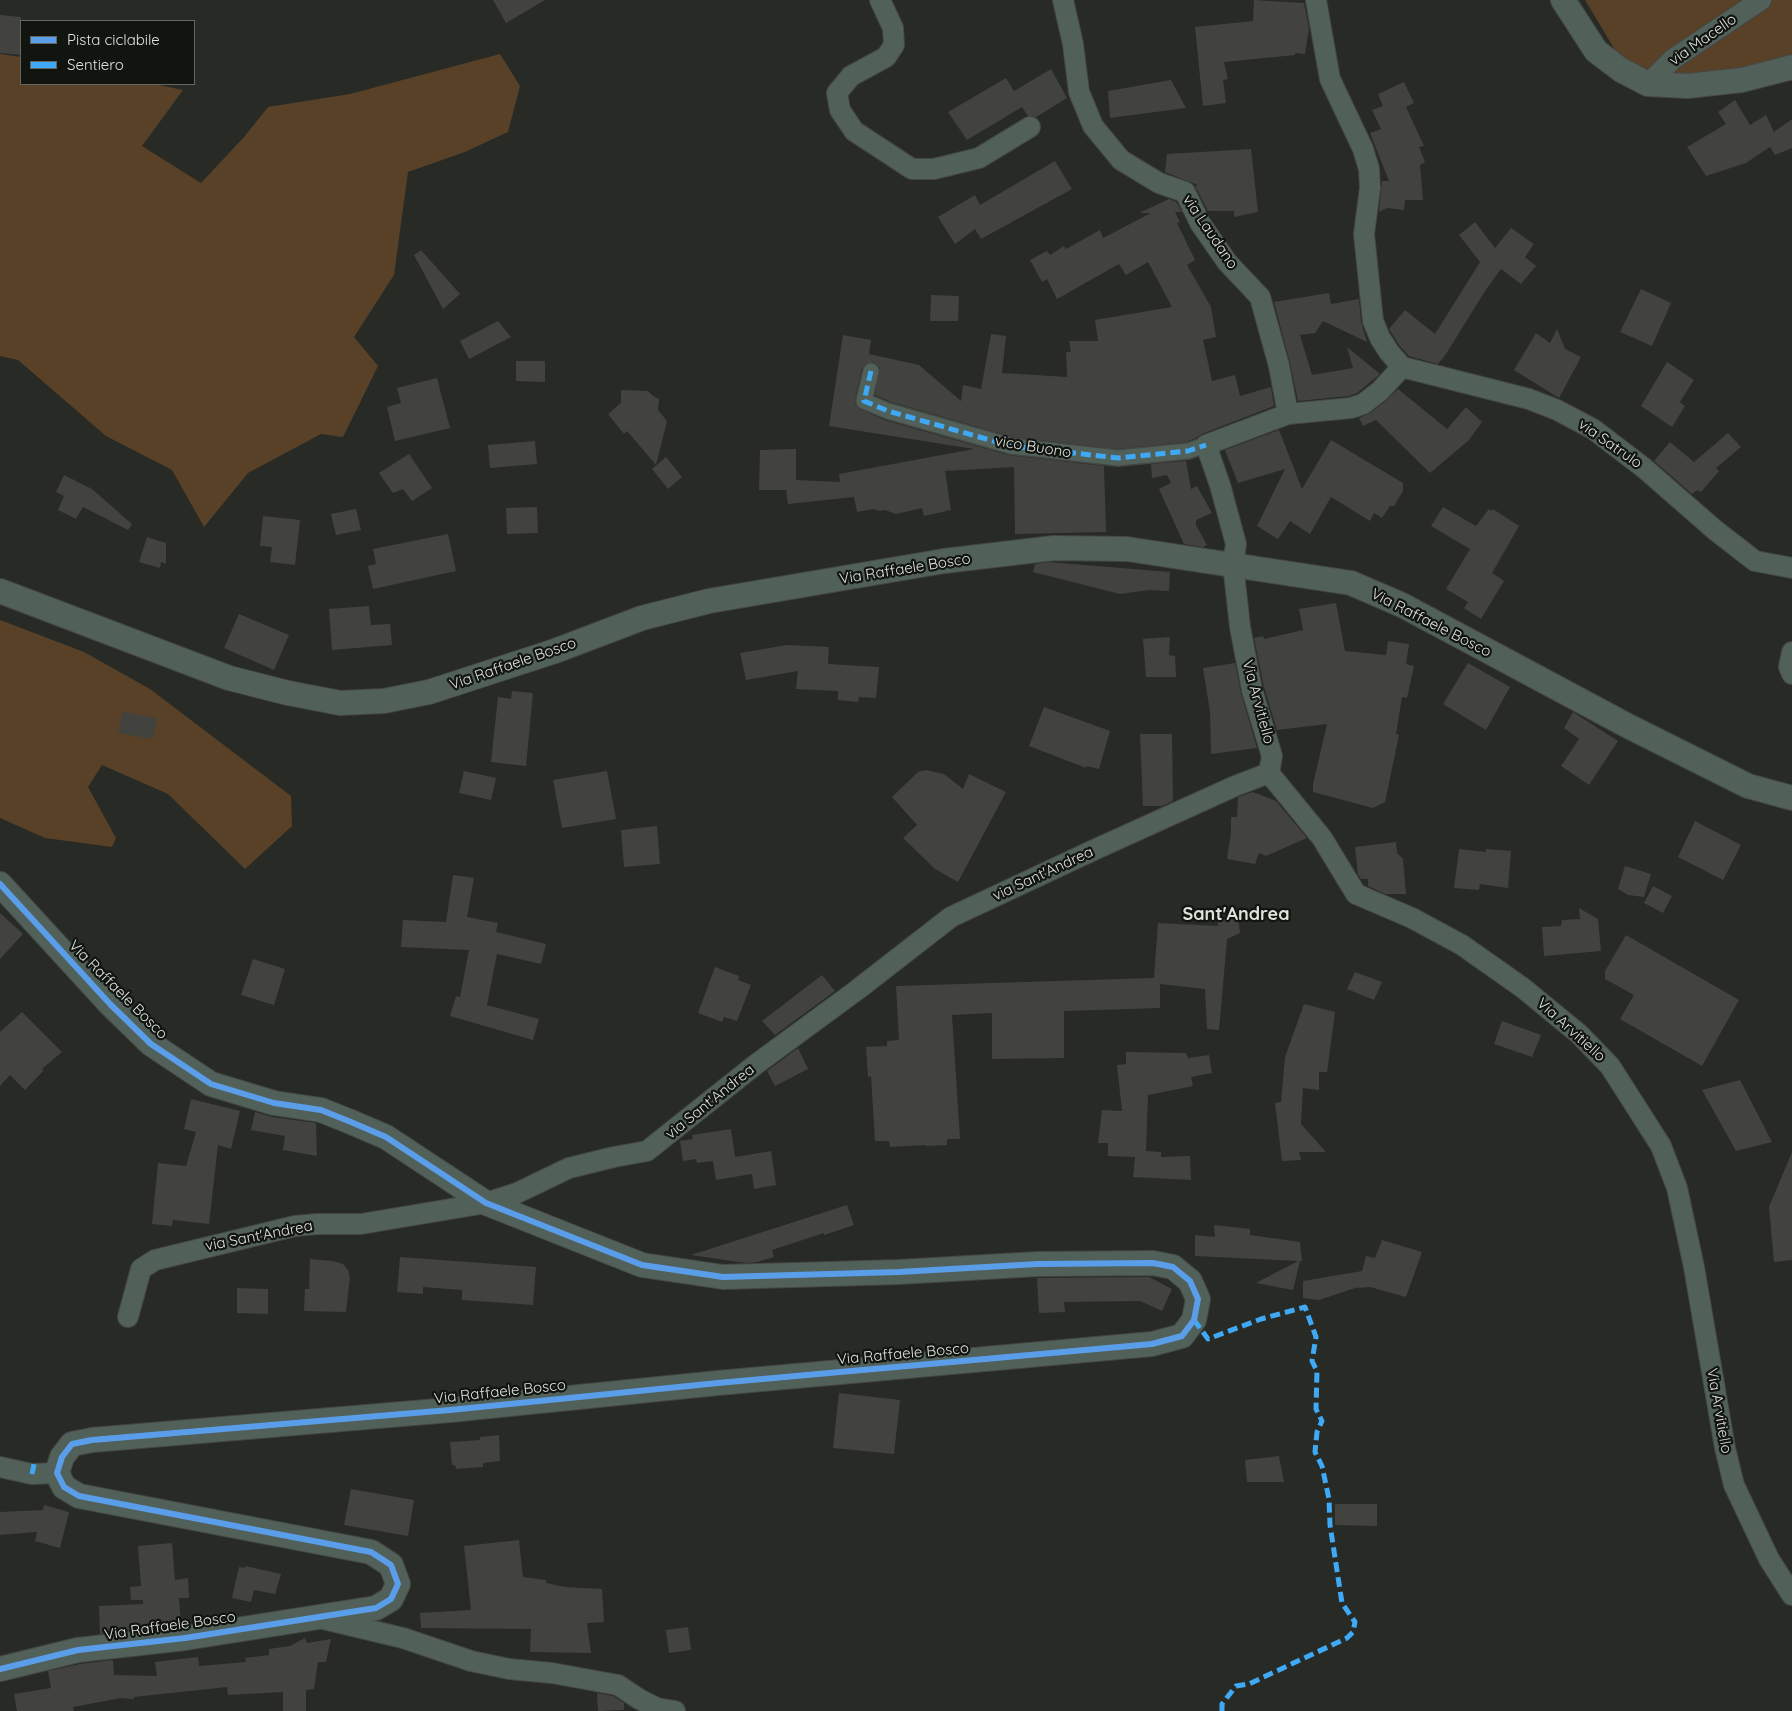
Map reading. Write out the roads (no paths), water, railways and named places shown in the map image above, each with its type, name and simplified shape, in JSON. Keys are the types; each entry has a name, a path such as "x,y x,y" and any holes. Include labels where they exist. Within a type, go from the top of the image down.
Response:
{"street":[{"path":"880,0 892,28 894,45 886,57 851,76 837,93 840,110 854,131 912,169 934,169 979,158 1030,127"},
{"name":"via Laudano","path":"1063,0 1073,44 1079,92 1093,126 1121,160 1159,183 1185,192 1200,223 1227,262 1260,297 1279,366 1288,414"},
{"path":"1233,564 1236,544 1220,485 1206,445 1288,414 1351,408 1363,404 1380,391 1402,367 1380,338 1373,321 1364,234 1370,188 1369,169 1363,149 1330,79 1316,0"},
{"path":"1563,0 1596,52 1621,70 1648,84 1687,86 1742,80 1792,66"},
{"name":"via Macello","path":"1648,84 1673,59 1761,0"},
{"name":"via Satrulo","path":"1402,367 1529,399 1593,429 1644,468 1715,530 1755,561 1792,568"},
{"name":"vico Buono","path":"871,372 864,401 888,411 1011,446 1118,458 1188,451 1206,445"},
{"name":"Via Raffaele Bosco","path":"0,591 230,678 288,693 340,703 384,701 429,692 555,652 642,618 709,601 944,561 1054,548 1118,548 1233,564 1352,584 1402,604 1645,735 1748,786 1792,798"},
{"name":"Via Arvitiello","path":"1233,564 1240,626 1249,672 1272,756 1269,773 1322,838 1356,894 1412,918 1462,945 1523,988 1579,1034 1610,1066 1661,1146 1677,1188 1696,1276 1725,1448 1734,1485 1769,1559 1792,1595"},
{"path":"1792,652 1789,667 1792,674"},
{"name":"via Sant'Andrea","path":"128,1317 141,1269 155,1260 295,1226 361,1224 486,1203 516,1193 568,1168 647,1151 755,1065 951,917 1235,786 1269,773"},
{"name":"Via Raffaele Bosco","path":"0,884 110,1004 151,1044 211,1084 274,1103 321,1110 386,1138 486,1203 642,1264 723,1277 899,1272 1038,1264 1153,1263 1174,1267 1190,1281 1198,1299 1194,1320 1182,1336 1152,1344 728,1382 450,1410 92,1440 72,1444 62,1457 57,1473 64,1487 79,1496 371,1552 391,1565 398,1584 391,1599 376,1608 186,1638 78,1650 0,1669"},
{"path":"0,1466 33,1467 57,1473"},
{"path":"315,1617 403,1638 471,1661 509,1669 552,1673 618,1685 657,1708 675,1711"}],"district":[{"name":"Sant'Andrea","path":"1236,915"}]}
